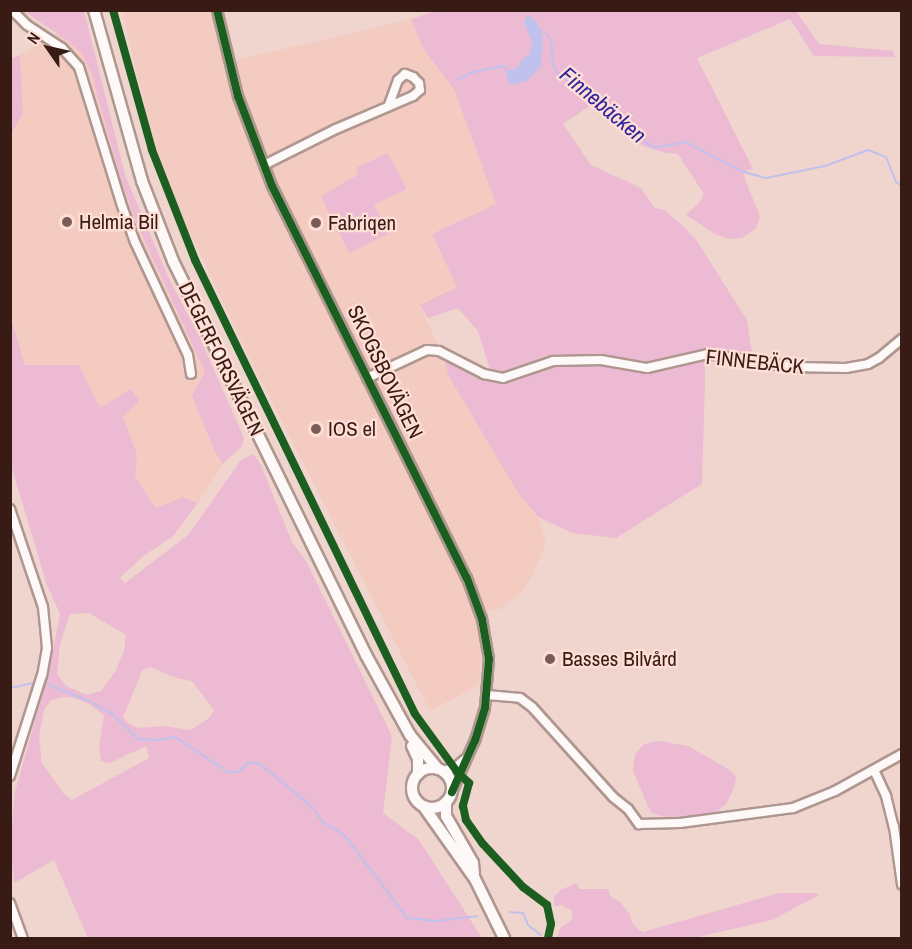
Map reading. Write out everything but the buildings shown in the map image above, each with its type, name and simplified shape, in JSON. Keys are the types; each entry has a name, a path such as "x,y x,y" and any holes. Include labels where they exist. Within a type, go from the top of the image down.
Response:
{"main road":[{"name":"DEGERFORSVÄGEN","path":"94,10 142,181 173,261 366,655 410,735 440,770"},
{"name":"DEGERFORSVÄGEN","path":"100,10 107,52"},
{"name":"DEGERFORSVÄGEN","path":"366,655 387,706 416,753 417,774"},
{"path":"424,807 436,808 446,802 452,792 451,780 440,770 428,768 417,774 412,784 412,792 475,879 504,939"},
{"path":"446,802 446,816 473,863 475,879"}],"street":[{"path":"12,10 27,25 62,48 79,67 135,242 188,355 191,375"},
{"name":"SKOGSBOVÄGEN","path":"217,10 238,96 264,165 476,599 486,632 489,658 487,694 470,752 452,792"},
{"path":"264,165 389,105"},
{"name":"FINNEBÄCK","path":"367,378 427,350 439,351 484,374 503,378 553,361 601,360 647,368 708,354 793,367 846,368 868,364 902,339"},
{"path":"10,509 43,607 47,636 42,675 10,776"},
{"path":"487,694 520,698 532,707 613,797 628,809 639,824 680,823 793,808 835,791 902,754"},
{"path":"440,770 458,766 470,752"},
{"path":"874,770 886,796 894,827 902,884"},
{"path":"10,903 23,939"}],"shaded area":[{"path":"439,10 796,11 819,44 893,51 895,57 814,56 790,19 697,58 753,169 744,171 745,180 760,216 756,228 742,238 729,239 715,234 686,215 699,203 704,194 678,154 643,146 593,104 563,124 591,165 641,188 655,208 664,210 697,241 747,320 752,354 706,347 702,484 616,538 572,533 538,517 517,491 448,375 445,360 480,377 492,376 478,331 458,308 428,318 420,305 457,287 432,234 496,204 454,89 424,50 411,19"},
{"path":"24,11 84,11 125,175 170,281 199,336 244,438 242,446 223,464 214,450 192,396 205,372 137,224 119,174 91,72 83,55 66,40"},
{"path":"122,11 211,11 224,63 411,19 424,50 454,89 496,204 432,234 457,287 420,306 445,360 448,375 517,491 538,517 545,537 545,546 532,576 520,594 500,609 475,613 482,643 479,685 430,711 248,355 186,224 155,148","holes":["388,153 407,189 374,205 321,196 359,174"]},
{"path":"58,34 83,55 91,72 119,174 137,224 205,372 192,396 214,450 223,464 198,503 183,497 156,508 135,477 137,453 123,417 131,389 100,409 79,365 25,365 11,314 10,134 23,113 20,55"},
{"path":"20,55 23,113 11,134 11,59"},
{"path":"388,153 407,189 374,205 388,234 349,253 321,196 359,174 356,168"},
{"path":"10,314 25,365 79,365 100,408 131,389 139,401 123,417 137,454 135,477 156,508 183,497 198,503 173,536 142,557 120,578 125,583 188,535 241,460 253,454 261,465 292,542 306,561 392,736 383,813 419,840 482,938 88,938 54,860 14,883 10,844 15,792 49,670 60,614 47,585 11,465","holes":["89,613 126,635 124,651 115,672 101,691 87,695 66,686 57,674 60,644 70,614","150,667 176,678 192,681 214,710 209,718 191,730 163,726 139,728 128,723 123,717 142,671","64,697 75,698 89,704 104,715 99,747 101,761 110,763 146,746 149,758 72,800 63,793 42,763 39,737 44,710 51,700"]},
{"path":"659,741 688,746 730,770 736,777 734,788 726,804 715,813 693,817 667,817 651,813 633,771 635,754 644,744"},
{"path":"576,883 580,889 608,889 611,897 619,901 629,913 634,926 643,932 779,893 816,893 819,895 772,920 693,938 557,938 560,928 572,920 572,911 562,905 554,906 554,897 561,890"}],"water":[{"path":"528,15 537,22 543,39 541,66 527,81 510,85 505,70 511,70 520,65 521,60 530,54 532,42 524,22"}],"waterway":[{"name":"Finnebäcken","path":"540,30 544,33"},
{"name":"Finnebäcken","path":"547,35 551,41 553,65 557,72 654,148 686,142 741,171 766,178 825,166 868,150 886,157 896,182 899,184 902,182"},
{"path":"458,79 474,72 503,66 506,69"},
{"path":"10,688 33,683"},
{"path":"49,685 89,701 112,714 138,739 159,740 175,737 228,772 238,772 249,762 260,764 310,805 323,822 345,836 407,918 438,921 478,916"},
{"path":"510,912 523,913 528,925 541,935"}],"cycle path":[{"path":"113,10 152,150 195,260 415,714 458,773 469,783 463,806 466,820 483,844 523,887 547,905 551,924 548,938"},
{"path":"217,10 238,96 272,186 467,578 482,619 489,659 485,708 475,740 452,792"}],"place":[{"name":"Helmia Bil","path":"67,222"},
{"name":"Fabriqen","path":"316,223"},
{"name":"IOS el","path":"316,429"},
{"name":"Basses Bilvård","path":"550,659"}]}
